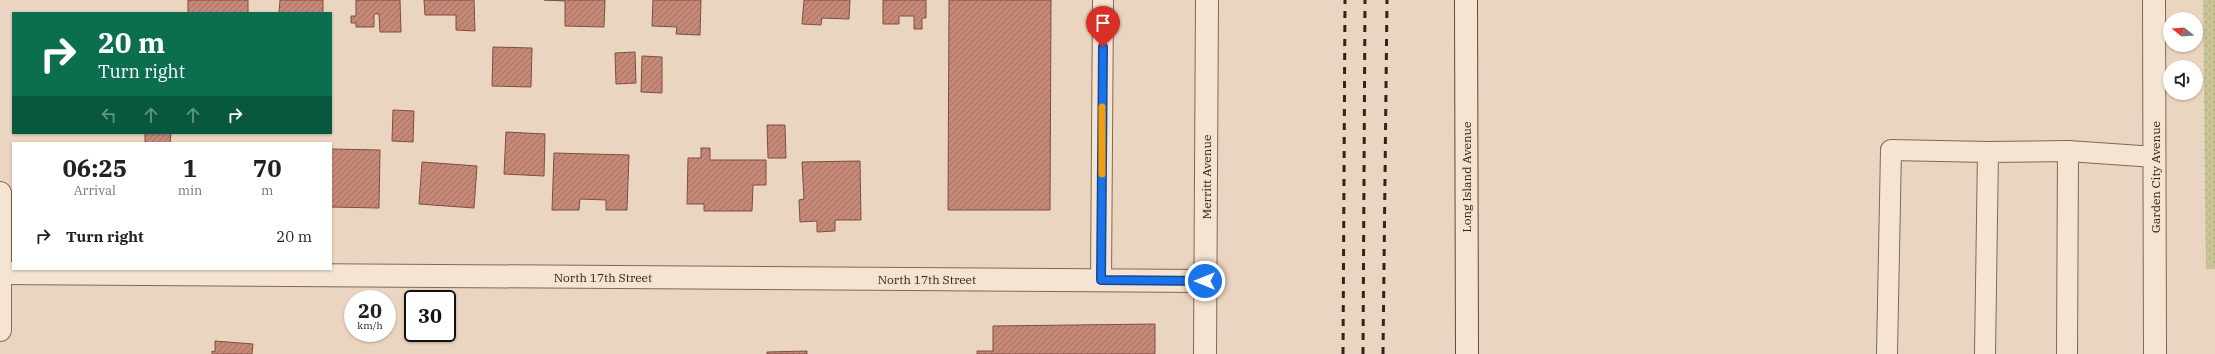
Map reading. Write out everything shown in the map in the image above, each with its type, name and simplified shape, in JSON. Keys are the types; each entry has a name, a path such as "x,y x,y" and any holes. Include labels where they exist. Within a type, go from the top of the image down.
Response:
{"street":[{"name":"Merritt Avenue","path":"1205,354 1207,0"},
{"name":"Long Island Avenue","path":"1466,0 1467,354"},
{"name":"Garden City Avenue","path":"2154,0 2154,354"},
{"path":"0,193 0,330"},
{"name":"North 17th Street","path":"0,273 1205,281"}],"lane":[{"path":"1101,280 1103,0"},
{"path":"1887,354 1891,150 1988,152 2068,151 2155,157"},
{"path":"2067,354 2068,151"},
{"path":"1985,354 1988,152"}],"shaded area":[{"path":"2203,0 2215,0 2215,269 2206,269"}],"building":[{"path":"188,0 248,0 248,12 188,12"},
{"path":"280,0 323,0 323,12 279,12"},
{"path":"356,0 400,0 401,32 380,32 379,14 374,14 374,27 356,27 356,23 351,23 351,16 356,16"},
{"path":"424,0 474,0 475,31 456,30 456,15 425,15"},
{"path":"544,0 605,0 604,27 565,26 565,1"},
{"path":"653,0 701,0 700,35 676,34 677,27 652,26"},
{"path":"804,0 850,0 849,19 822,18 821,25 802,24"},
{"path":"883,0 926,0 926,18 922,18 922,29 914,29 914,16 899,16 899,24 883,24"},
{"path":"949,0 1051,0 1050,210 948,210"},
{"path":"493,47 532,48 531,87 492,86"},
{"path":"635,52 636,83 616,84 615,53"},
{"path":"642,56 662,57 662,93 641,92"},
{"path":"393,110 414,111 413,142 392,141"},
{"path":"767,125 785,125 786,158 768,158"},
{"path":"506,132 545,134 544,176 504,174"},
{"path":"145,134 171,134 170,142 145,142"},
{"path":"701,148 710,148 710,160 766,160 766,185 753,185 752,211 704,211 704,204 687,204 688,158 701,158"},
{"path":"332,149 380,150 379,208 332,207"},
{"path":"554,153 629,155 627,210 606,210 606,200 580,199 579,210 552,210"},
{"path":"860,161 861,220 835,220 835,231 817,232 817,221 800,222 799,200 804,199 802,162"},
{"path":"422,162 477,166 474,208 419,204"},
{"path":"1155,324 1155,354 977,354 977,351 993,351 993,326"},
{"path":"215,341 253,344 252,354 212,354 212,351 215,352"},
{"path":"807,351 807,354 767,354 767,352"}],"railway":[{"path":"1343,354 1345,0"},
{"path":"1363,354 1365,0"},
{"path":"1383,354 1387,0"}],"slow traffic":[{"path":"1102,107 1102,174"}],"route":[{"path":"1103,47 1101,280 1205,281"}]}
